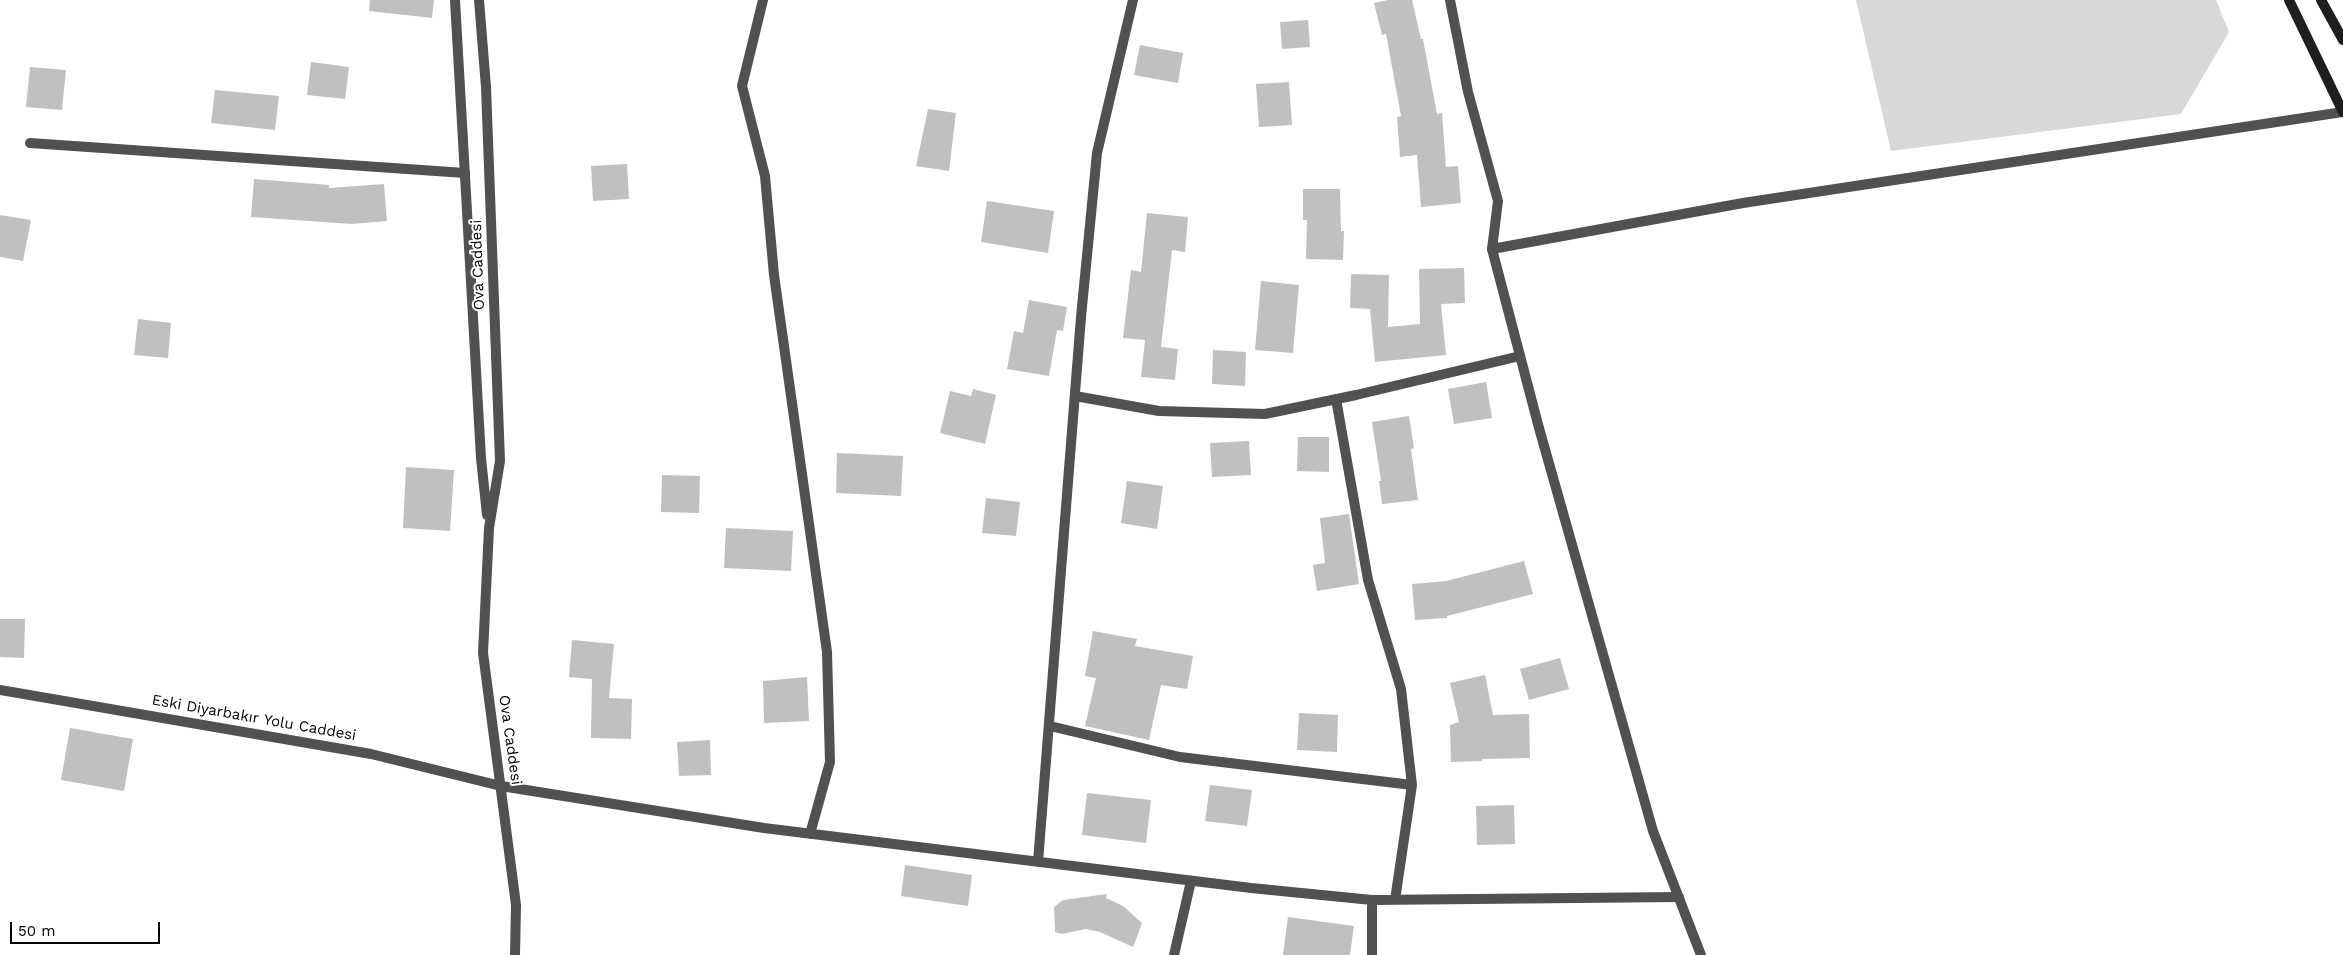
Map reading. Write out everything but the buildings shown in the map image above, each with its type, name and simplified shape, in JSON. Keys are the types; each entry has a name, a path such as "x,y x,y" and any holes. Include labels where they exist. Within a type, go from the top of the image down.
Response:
{"main road":[{"path":"2289,0 2343,112"},
{"path":"2321,0 2343,40"}],"street":[{"name":"Ova Caddesi","path":"455,0 480,458 489,528"},
{"name":"Ova Caddesi","path":"479,0 486,87 500,461 489,528 483,653 516,905 515,955"},
{"path":"763,0 742,86 765,176 774,275 827,652 830,762 810,834"},
{"path":"1038,862 1075,396 1097,153 1133,0"},
{"path":"1450,0 1468,92 1498,200 1492,249 1520,356 1653,831 1701,955"},
{"path":"1492,249 1743,203 2343,112"},
{"path":"30,143 465,173"},
{"path":"1075,396 1159,411 1264,414 1520,356"},
{"path":"1336,399 1368,580 1401,689 1412,785 1395,900"},
{"name":"Eski Diyarbakır Yolu Caddesi","path":"0,690 371,754 500,786 810,834 1191,881 1372,900 1679,897"},
{"path":"1050,726 1180,757 1412,785"},
{"path":"1174,955 1191,881"},
{"path":"1372,900 1372,955"}],"shaded area":[{"path":"1856,0 2216,0 2229,32 2181,114 1891,151"}]}
